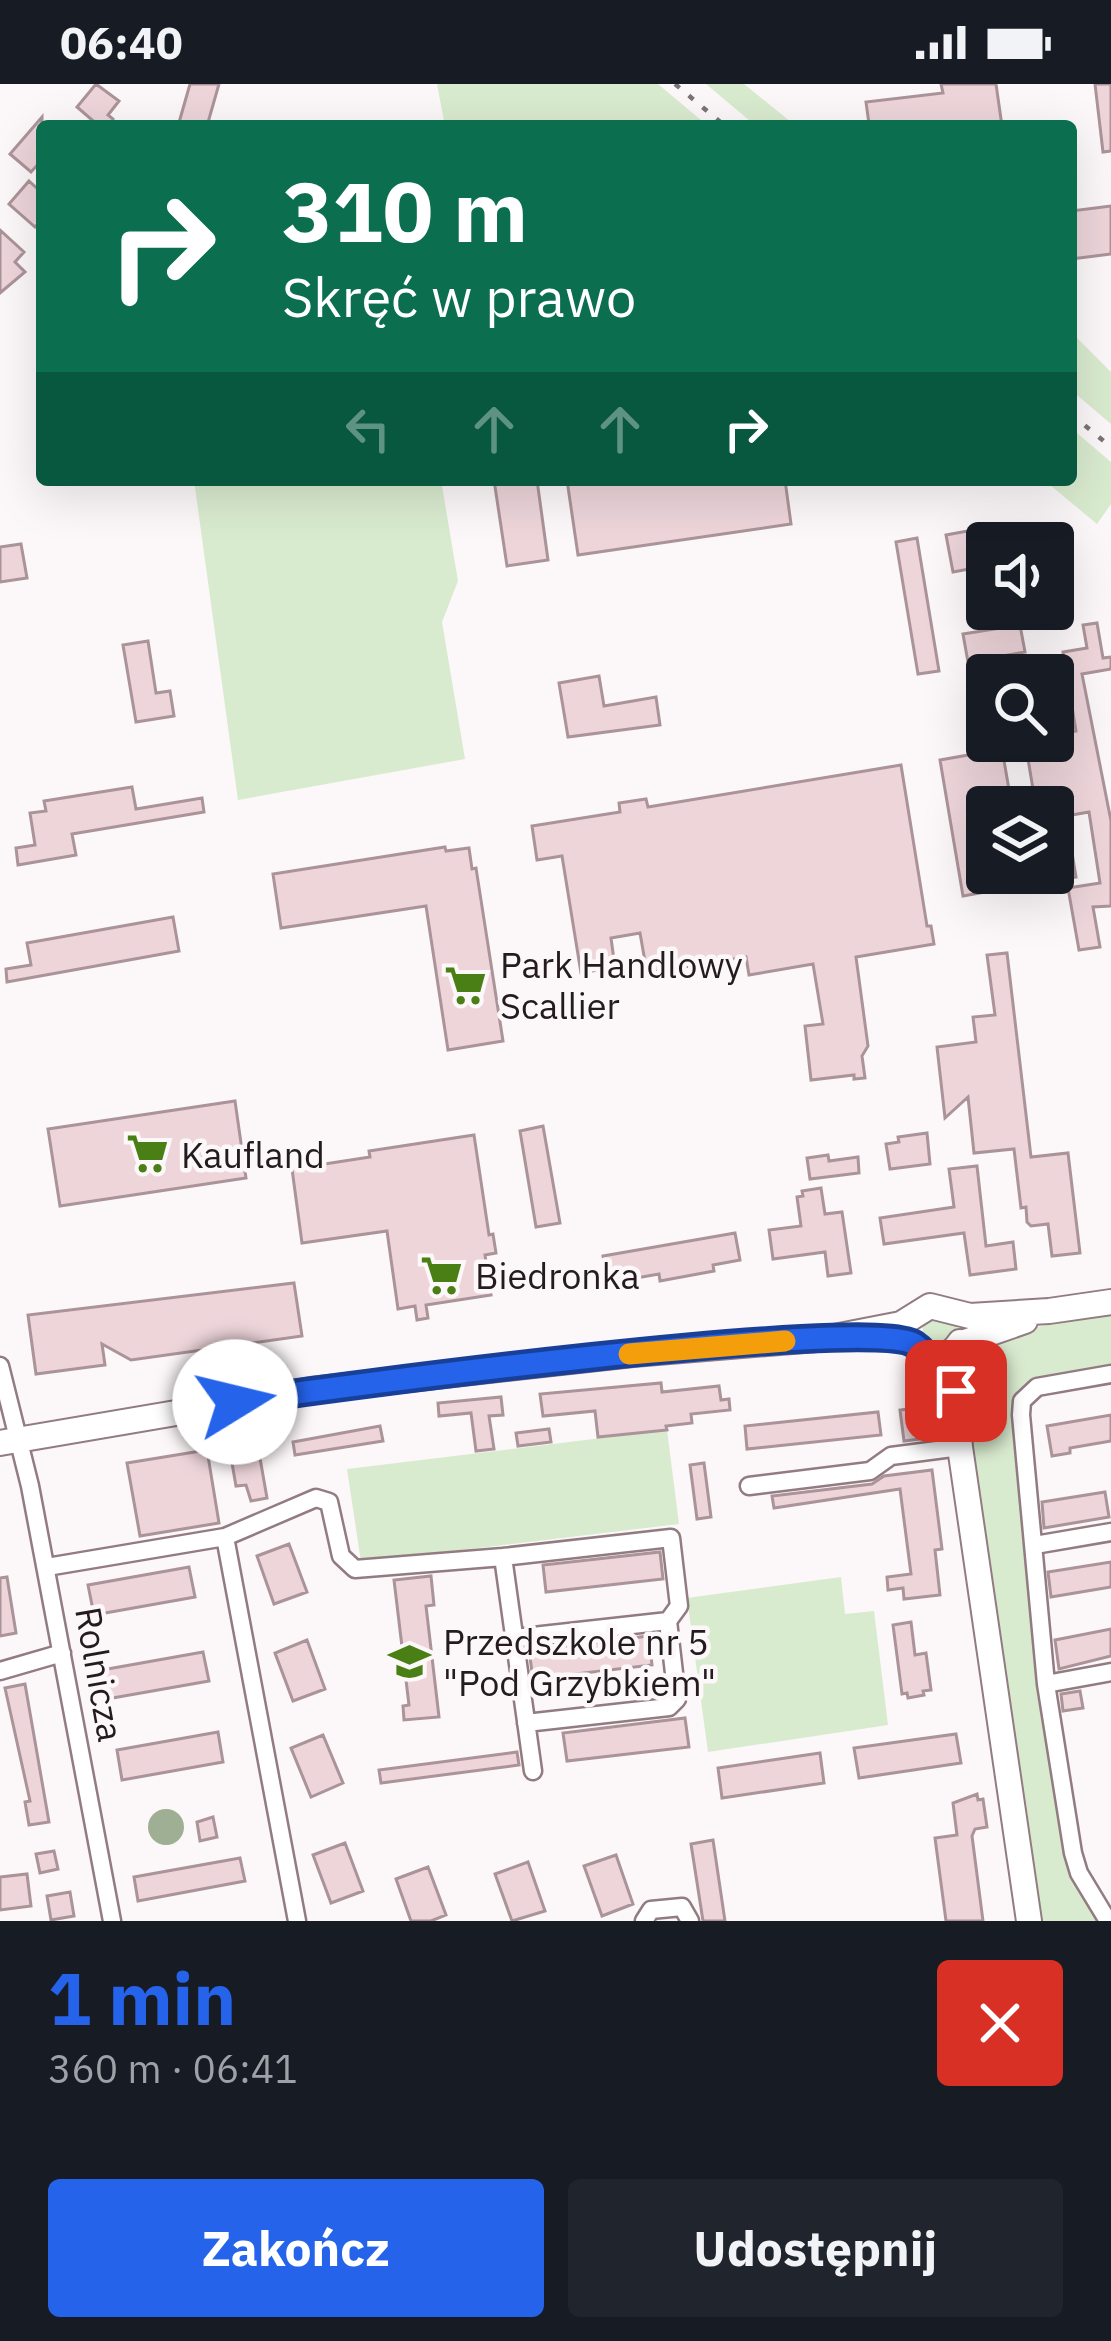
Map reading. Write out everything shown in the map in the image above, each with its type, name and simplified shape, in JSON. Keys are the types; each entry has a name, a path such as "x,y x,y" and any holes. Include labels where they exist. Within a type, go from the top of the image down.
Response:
{"main road":[{"path":"1029,1921 956,1411 934,1343 930,1306 970,1316 1111,1302"},
{"path":"9,1441 325,1388 633,1354 829,1338 934,1343 1049,1311"},
{"path":"934,1343 963,1329 954,1312"}],"street":[{"name":"Rolnicza","path":"0,1366 9,1441 47,1567 112,1921"},
{"path":"1109,1918 1085,1884 1073,1853 1046,1684 1022,1401 1047,1384 1111,1374"},
{"path":"749,1486 870,1471 891,1456 960,1447"},
{"path":"47,1567 225,1537 320,1498 332,1508 344,1561 355,1569 671,1538 679,1606 668,1621 677,1699 669,1707 526,1723"},
{"path":"1035,1545 1111,1532"},
{"path":"225,1537 297,1921"},
{"path":"503,1557 533,1771"},
{"path":"515,1638 668,1621"},
{"path":"0,1671 62,1653"},
{"path":"1046,1684 1111,1672"},
{"path":"644,1921 650,1910 671,1906 682,1907 690,1921"}],"shaded area":[{"path":"437,84 658,84 701,120 444,120"},
{"path":"706,84 744,84 789,120 749,120"},
{"path":"1077,338 1111,372 1111,424 1077,395"},
{"path":"1077,433 1111,462 1111,504 1097,524 1051,486 1077,486"},
{"path":"195,486 442,486 458,581 442,622 465,759 238,800"},
{"path":"1111,1313 1111,1369 1024,1387 1014,1405 1067,1853 1100,1921 1038,1921 985,1567 964,1365 974,1350 1033,1333 1032,1328"},
{"path":"932,1314 957,1324 958,1332 937,1348 923,1332"},
{"path":"667,1430 679,1524 361,1562 347,1469"},
{"path":"841,1577 845,1614 874,1611 888,1725 708,1752 687,1598"},
{"path":"166,1809 178,1815 184,1827 178,1839 166,1845 154,1839 148,1827 154,1815"}],"building":[{"path":"96,84 119,101 108,115 112,120 92,120 77,107"},
{"path":"190,84 219,84 209,120 180,120"},
{"path":"941,84 996,84 1001,120 868,120 866,102 943,93"},
{"path":"1095,84 1111,84 1111,151 1103,152"},
{"path":"36,124 36,167 31,172 10,154"},
{"path":"29,181 36,187 36,226 35,227 9,204"},
{"path":"1111,206 1111,254 1077,258 1077,210"},
{"path":"0,230 24,252 15,262 25,272 0,293"},
{"path":"495,486 538,486 548,560 507,566"},
{"path":"568,486 786,486 791,524 578,555"},
{"path":"966,531 966,570 953,572 946,535"},
{"path":"917,538 939,671 918,674 896,542"},
{"path":"21,544 27,578 0,582 0,547"},
{"path":"1097,623 1103,658 1111,657 1111,669 1082,674 1111,821 1111,906 1093,907 1100,947 1079,950 1069,894 1074,894 1074,887 1100,883 1089,812 1074,815 1074,786 1032,786 1028,762 1074,762 1074,654 1063,652 1087,648 1083,625"},
{"path":"1021,630 1025,652 967,654 963,634"},
{"path":"148,641 156,693 170,691 174,716 136,722 123,645"},
{"path":"599,676 604,706 656,697 660,725 568,737 559,683"},
{"path":"966,755 966,762 1004,762 1008,786 966,786 966,894 974,894 963,896 940,760"},
{"path":"901,765 927,926 931,926 934,944 856,957 868,1046 862,1056 865,1078 811,1080 805,1026 823,1024 813,964 749,975 746,957 647,973 640,933 611,938 615,967 581,973 562,856 537,860 532,826 620,812 619,803 646,799 648,807"},
{"path":"132,787 136,809 202,798 204,812 72,834 76,855 18,865 16,848 35,845 30,813 46,811 44,801"},
{"name":"Park Handlowy Scallier","path":"445,847 446,851 469,848 472,869 476,868 503,1041 448,1050 426,906 281,928 273,874"},
{"path":"173,917 179,951 7,982 6,969 31,965 27,943"},
{"path":"1007,953 1031,1157 1068,1153 1080,1253 1052,1256 1048,1224 1031,1226 1027,1222 1014,1149 974,1153 968,1097 945,1118 937,1047 976,1042 973,1017 995,1015 987,955"},
{"name":"Kaufland","path":"235,1101 246,1178 60,1206 48,1129"},
{"path":"543,1126 560,1223 536,1227 520,1131"},
{"path":"927,1133 930,1164 890,1169 886,1144 899,1142 898,1137"},
{"path":"474,1135 496,1253 485,1255 491,1295 426,1305 428,1318 417,1320 415,1306 398,1309 387,1231 302,1243 292,1169"},
{"path":"828,1155 829,1161 858,1157 859,1173 810,1179 807,1158"},
{"path":"977,1166 986,1246 1013,1242 1016,1269 970,1275 964,1233 884,1244 880,1218 954,1207 949,1169"},
{"path":"821,1188 825,1214 842,1212 851,1273 828,1276 825,1252 773,1259 769,1230 801,1226 797,1197 803,1196 802,1191"},
{"path":"735,1233 740,1260 713,1265 714,1271 660,1281 659,1274 608,1283 603,1256"},
{"path":"294,1283 302,1336 131,1360 102,1344 105,1365 36,1374 28,1315"},
{"path":"661,1383 662,1392 719,1386 721,1400 729,1399 730,1410 691,1414 692,1423 666,1426 667,1430 598,1437 595,1411 543,1416 540,1394"},
{"path":"501,1397 503,1415 489,1416 494,1449 476,1451 471,1413 439,1416 438,1403"},
{"path":"924,1407 928,1438 904,1441 900,1410"},
{"path":"878,1412 881,1435 747,1449 745,1426"},
{"path":"1111,1415 1111,1441 1052,1456 1047,1426"},
{"path":"380,1426 383,1441 295,1455 293,1442"},
{"path":"549,1429 551,1442 518,1446 516,1433"},
{"path":"257,1441 267,1498 251,1501 246,1485 236,1486 229,1446"},
{"path":"207,1450 219,1523 140,1536 127,1463"},
{"path":"704,1463 711,1517 697,1519 690,1465"},
{"path":"932,1470 942,1549 935,1550 940,1595 904,1599 903,1588 888,1590 887,1577 911,1574 900,1489 774,1508 772,1496 872,1484 884,1476"},
{"path":"1105,1492 1109,1517 1044,1528 1042,1502"},
{"path":"289,1544 307,1592 274,1604 257,1556"},
{"path":"660,1552 663,1579 546,1592 543,1565"},
{"path":"1111,1562 1111,1587 1051,1597 1048,1572"},
{"path":"189,1567 195,1597 94,1615 88,1585"},
{"path":"431,1576 434,1605 426,1606 439,1717 404,1720 403,1706 409,1705 394,1580"},
{"path":"7,1577 16,1633 0,1636 0,1578"},
{"path":"911,1622 915,1655 926,1653 931,1690 908,1698 907,1693 902,1694 893,1625"},
{"path":"1111,1629 1111,1656 1059,1669 1055,1640"},
{"path":"649,1636 652,1665 533,1679 529,1650"},
{"path":"307,1640 325,1689 293,1701 275,1653"},
{"path":"203,1652 209,1681 107,1699 102,1670"},
{"path":"25,1684 49,1822 29,1825 25,1802 30,1801 5,1688"},
{"path":"1080,1691 1083,1708 1063,1711 1061,1694"},
{"path":"685,1718 689,1747 567,1761 563,1733"},
{"path":"218,1732 223,1762 122,1780 117,1750"},
{"path":"956,1734 961,1763 859,1778 854,1748"},
{"path":"323,1735 343,1783 311,1797 291,1748"},
{"path":"517,1752 519,1765 381,1783 379,1770"},
{"path":"820,1753 824,1783 722,1798 718,1768"},
{"path":"977,1794 978,1800 983,1799 987,1827 975,1829 972,1836 983,1921 946,1921 935,1838 957,1835 953,1803"},
{"path":"213,1817 217,1837 200,1841 197,1822"},
{"path":"713,1840 725,1921 703,1921 691,1844"},
{"path":"345,1843 363,1891 331,1903 313,1855"},
{"path":"54,1851 58,1869 40,1873 36,1854"},
{"path":"616,1855 633,1904 602,1916 584,1866"},
{"path":"240,1858 245,1881 138,1901 134,1877"},
{"path":"528,1862 545,1911 512,1921 495,1874"},
{"path":"428,1867 446,1915 411,1921 396,1879"},
{"path":"27,1874 31,1906 0,1910 0,1877"},
{"path":"70,1892 74,1916 51,1920 47,1896"}],"railway":[{"path":"675,84 718,120"},
{"path":"1077,419 1111,447"}],"slow traffic":[{"path":"629,1354 785,1341"}],"place":[{"name":"Park Handlowy Scallier","path":"466,985"},
{"name":"Kaufland","path":"147,1154"},
{"name":"Biedronka","path":"441,1275"},
{"name":"Przedszkole nr 5 \"Pod Grzybkiem\"","path":"409,1662"}],"route":[{"path":"235,1402 633,1354 829,1338 913,1343 932,1357 956,1411 956,1391"}]}
